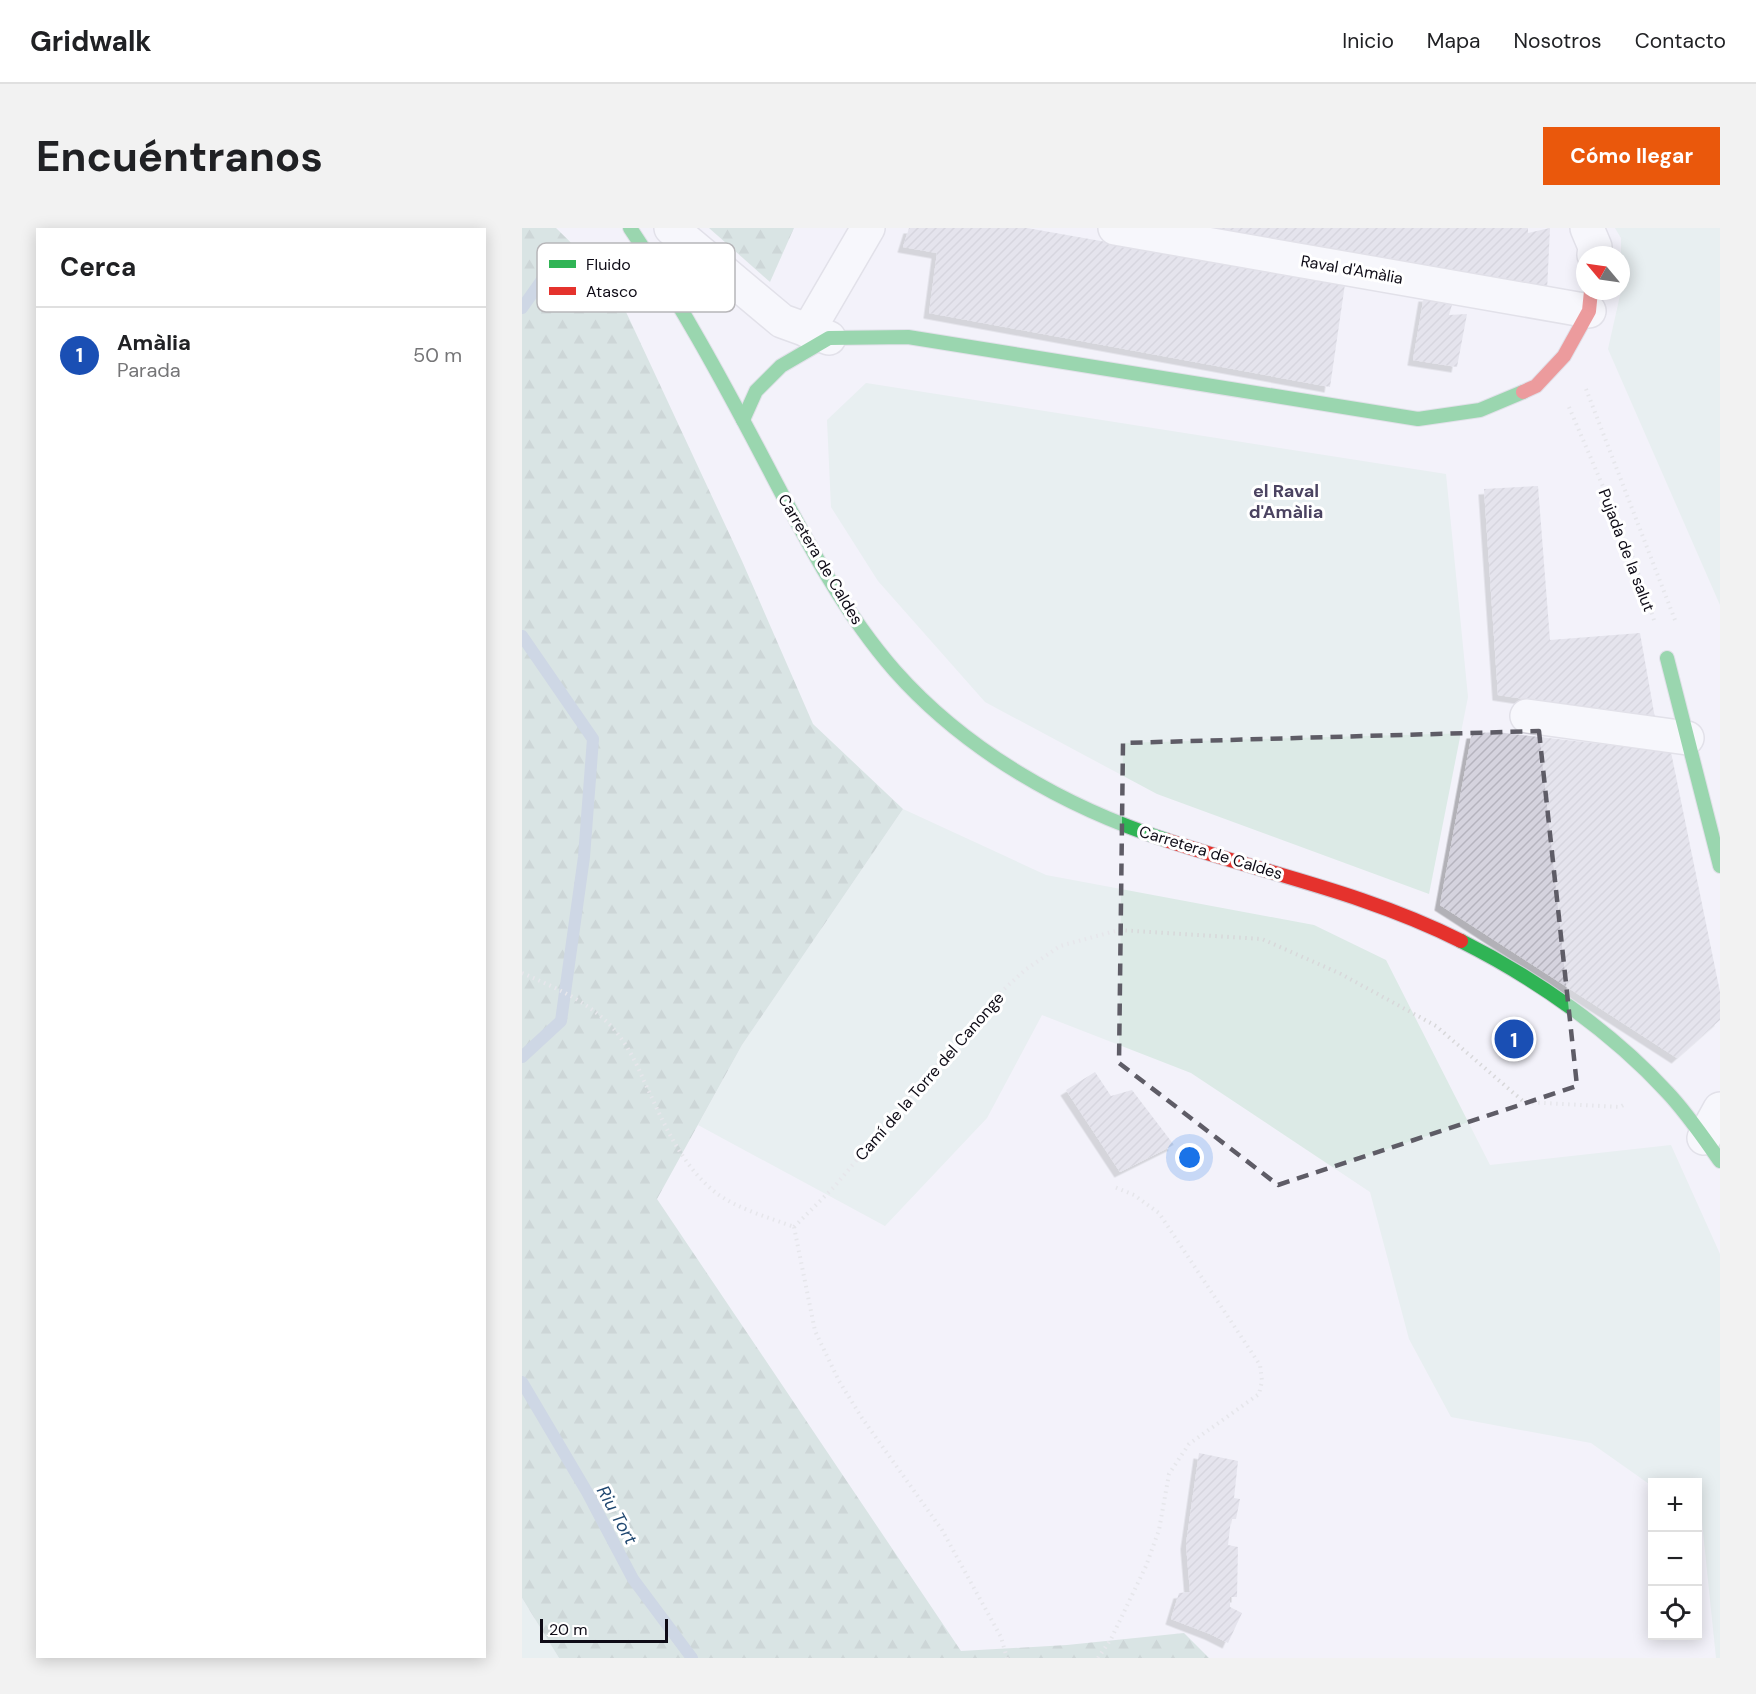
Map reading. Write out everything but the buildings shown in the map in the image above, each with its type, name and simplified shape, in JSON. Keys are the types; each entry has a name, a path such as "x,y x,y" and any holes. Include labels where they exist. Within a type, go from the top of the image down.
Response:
{"main road":[{"name":"Carretera de Caldes","path":"630,228 640,243"},
{"path":"743,420 756,391 818,335 908,337 1418,419 1480,410 1536,386 1564,356 1590,301"},
{"name":"Carretera de Caldes","path":"682,312 802,532 864,630 888,662 924,699 966,736 1037,784 1079,806 1200,852 1372,902 1436,929 1500,963 1558,999 1661,1084 1712,1149"},
{"path":"1667,658 1720,866"}],"street":[{"path":"671,228 689,243"},
{"path":"735,282 782,321 818,335 868,228"},
{"name":"Raval d'Amàlia","path":"1115,228 1590,301"},
{"path":"1587,228 1594,246"},
{"path":"1527,716 1687,738"},
{"path":"1712,1149 1720,1109"}],"path":[{"name":"Pujada de la salut","path":"1564,356 1582,378 1677,624"},
{"name":"Pujada de la salut","path":"1553,368 1631,552 1667,658"},
{"name":"Camí de la Torre del Canonge","path":"794,1227 834,1187 989,1003 1018,977 1060,946 1119,930 1262,939 1341,974 1436,1026 1524,1102 1620,1107 1661,1084"},
{"path":"522,973 567,993 593,1009 613,1028 633,1058 665,1125 692,1171 716,1194 794,1227 815,1331 839,1381 862,1418 942,1530 996,1626 1008,1658"},
{"path":"1098,1658 1111,1639 1146,1566 1159,1530 1169,1474 1189,1444 1259,1394 1262,1381 1260,1365 1159,1213 1134,1196 1112,1186"}],"highlighted area":[{"path":"1539,731 1577,1086 1278,1185 1119,1063 1123,743"}],"shaded area":[{"path":"1615,228 1720,228 1720,605 1608,349 1619,300 1630,300 1630,246 1621,246 1621,238"},
{"path":"866,383 1446,474 1468,697 1429,894 1157,794 985,702 878,581 831,507 827,420"},
{"path":"903,809 1046,875 1314,925 1386,960 1490,1165 1671,1145 1720,1254 1720,1658 1716,1658 1702,1522 1702,1478 1648,1478 1648,1483 1591,1443 1451,1417 1409,1339 1370,1192 1191,1073 1042,1015 987,1118 885,1226 698,1125 742,1045"},
{"path":"522,1598 559,1658 522,1658"}],"green space":[{"path":"522,228 556,228 571,243 537,243 537,312 626,312 742,561 813,724 903,809 742,1045 657,1199 961,1651 1067,1645 1184,1633 1209,1658 559,1658 522,1598"},
{"path":"709,228 794,228 770,282 735,251 735,243 726,243"}],"waterway":[{"path":"522,308 537,287"},
{"path":"522,636 593,739 584,857 561,1021 522,1057"},
{"name":"Riu Tort","path":"522,1382 587,1492 633,1579 692,1658"}],"traffic: fast":[{"path":"630,228 640,243"},
{"path":"683,312 822,567 856,621 895,671 953,727 1019,773 1091,811 1166,840"},
{"path":"743,420 756,391 781,366 829,338 908,337 1418,419 1480,410 1523,392"},
{"path":"1667,658 1720,866"},
{"path":"1461,941 1544,989 1622,1048 1674,1100 1720,1161"}],"traffic: jam":[{"path":"1523,392 1536,386 1564,356 1589,311 1590,300"},
{"path":"1166,840 1352,897 1425,924 1461,941"}],"place":[{"name":"Amàlia","path":"1514,1039"}],"district":[{"name":"el Raval d'Amàlia","path":"1286,501"}]}
